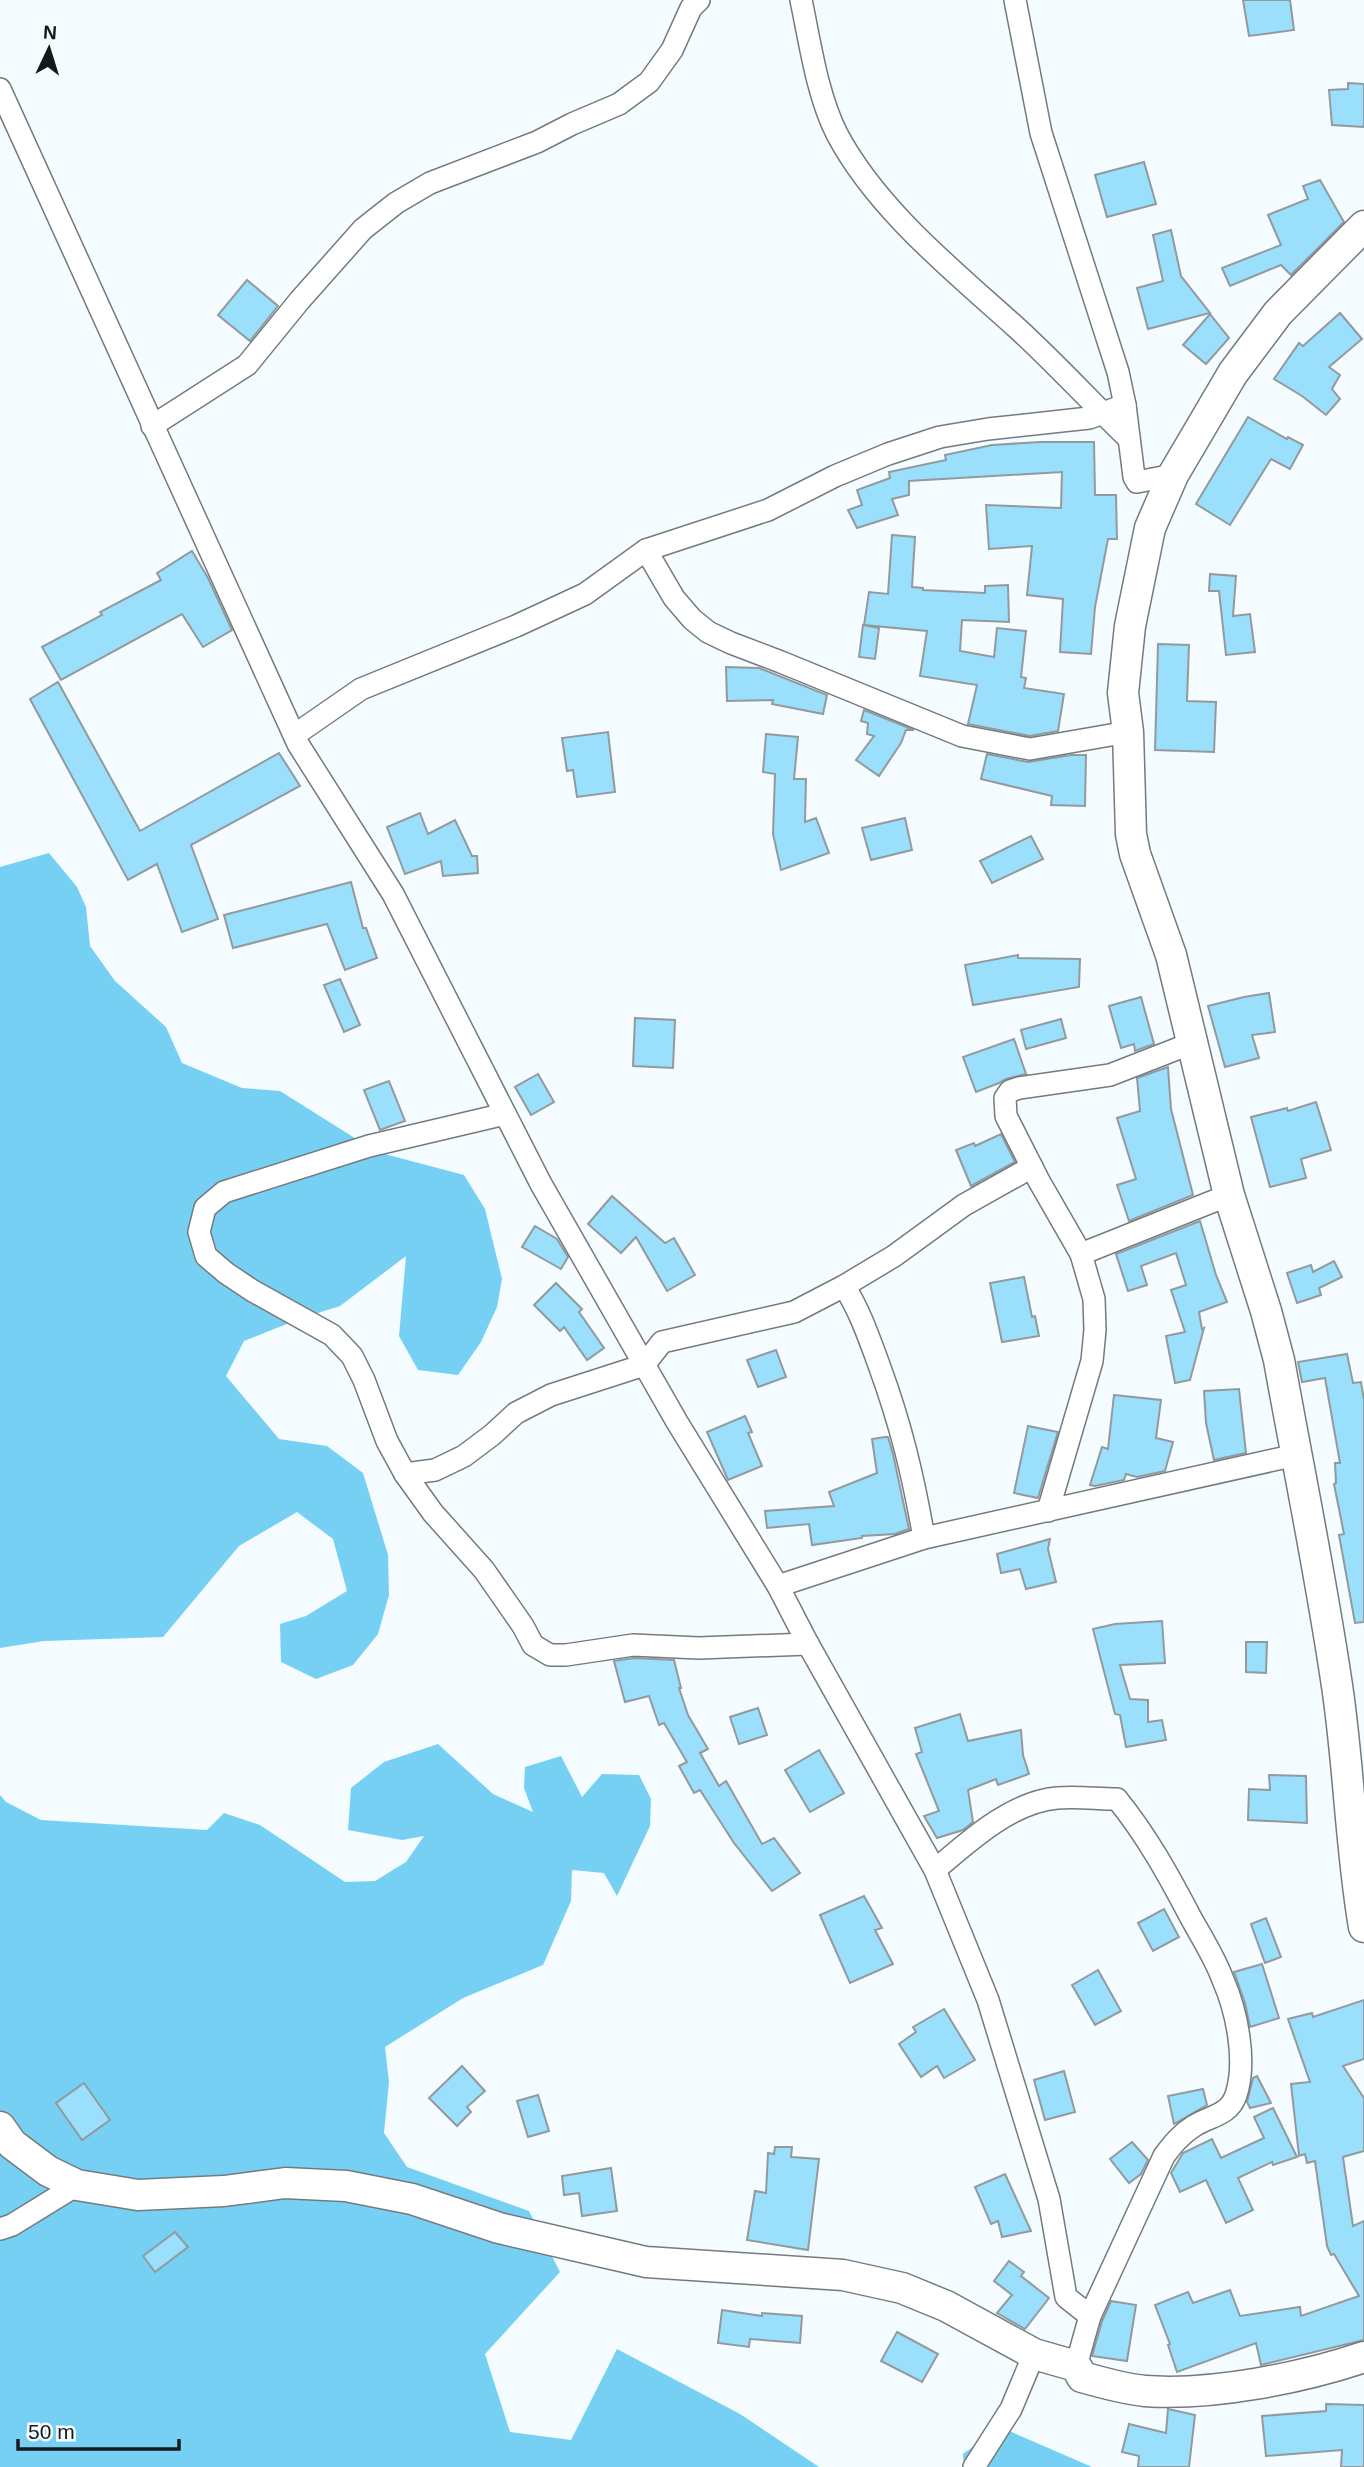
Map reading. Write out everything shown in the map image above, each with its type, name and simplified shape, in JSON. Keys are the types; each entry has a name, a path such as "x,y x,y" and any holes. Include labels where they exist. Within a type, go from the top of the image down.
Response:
{"street":[{"path":"152,426 247,365 363,229 396,203 429,183 537,142 619,104 649,82 672,50 691,8 699,0"},
{"path":"801,0 827,109 837,134 854,160 902,222 1065,373 1128,438"},
{"path":"1014,0 1041,133 1118,372 1136,482 1173,475"},
{"path":"0,89 152,426 296,734 298,744 393,894 541,1184 644,1365 753,1549 778,1586 936,1870 988,2000 1045,2186 1066,2297 1090,2316"},
{"path":"1364,226 1278,313 1233,373 1173,475 1150,528 1130,626 1123,693 1128,732 1130,834 1171,955 1229,1195 1279,1360 1336,1679 1348,1779 1355,1872 1364,1927"},
{"path":"296,734 361,689 516,626 585,594 646,550 768,510 856,467 940,437 988,429 1075,421 1104,414 1125,405"},
{"path":"646,550 674,598 692,619 708,632 962,736 1030,749 1128,732"},
{"path":"1048,1511 1092,1361 1094,1299 1081,1254 1006,1116 1005,1098 1010,1091 1019,1088 1110,1075 1192,1043"},
{"path":"505,1114 369,1146 224,1192 205,1208 199,1233 206,1256 253,1291 332,1335 352,1356 387,1441 405,1474 433,1513 484,1570 533,1645 550,1655 566,1656 633,1645 699,1648 808,1644"},
{"path":"405,1474 435,1471 464,1456 516,1413 551,1395 644,1365 662,1342 794,1312 894,1256 964,1205 1032,1167"},
{"path":"1081,1254 1229,1195"},
{"path":"844,1286 858,1309 900,1423 913,1475 924,1538"},
{"path":"778,1586 924,1538 1296,1455"},
{"path":"936,1870 987,1826 1034,1803 1074,1797 1117,1799 1164,1865 1223,1980 1237,2031 1240,2066 1236,2096 1228,2108 1217,2117 1198,2124 1178,2137 1164,2156 1090,2316 1076,2366 1082,2377 1145,2391 1181,2391 1262,2383 1334,2368 1364,2357"},
{"path":"0,2127 12,2144 48,2171 77,2185 138,2195 224,2191 285,2183 346,2186 412,2199 499,2228 646,2262 844,2275 902,2288 946,2306 1034,2354 1076,2366"},
{"path":"0,2230 77,2185"},
{"path":"974,2467 1011,2409 1034,2354"}],"shaded area":[{"path":"49,853 77,887 86,907 90,946 115,981 166,1027 182,1063 242,1088 280,1091 377,1152 464,1175 485,1209 502,1279 497,1307 481,1342 458,1375 418,1370 399,1336 406,1256 340,1306 244,1341 226,1376 279,1439 327,1446 363,1473 388,1555 389,1595 378,1634 353,1665 316,1679 281,1662 280,1624 306,1616 347,1591 333,1539 297,1512 239,1546 163,1637 44,1641 0,1648 0,867"},
{"path":"438,1744 493,1794 533,1812 524,1788 525,1767 561,1756 582,1797 602,1774 639,1775 651,1799 650,1826 617,1896 604,1873 572,1870 571,1901 543,1965 463,1998 385,2047 389,2082 384,2133 407,2167 529,2211 560,2272 485,2354 510,2432 571,2440 617,2349 740,2414 819,2467 0,2467 0,1795 6,1802 41,1820 207,1830 224,1813 260,1825 345,1882 375,1881 406,1862 424,1836 402,1840 348,1830 351,1788 384,1762"},
{"path":"1000,2427 1092,2467 964,2467 963,2454"}],"building":[{"path":"1243,0 1290,0 1294,30 1249,36"},
{"path":"1348,83 1364,84 1364,127 1332,125 1329,90 1348,89"},
{"path":"1144,162 1156,204 1107,217 1095,175"},
{"path":"1320,180 1344,222 1291,275 1281,265 1230,286 1222,268 1281,245 1268,215 1308,199 1303,186"},
{"path":"1171,230 1181,276 1210,313 1148,329 1137,288 1163,281 1153,235"},
{"path":"247,280 278,306 250,341 218,315"},
{"path":"1340,313 1362,339 1329,367 1340,375 1332,389 1340,399 1326,415 1274,379 1299,343 1303,346"},
{"path":"1210,314 1229,338 1206,364 1183,345"},
{"path":"1248,417 1303,445 1290,469 1271,459 1230,525 1196,504"},
{"path":"1094,442 1095,495 1116,495 1117,539 1108,539 1095,607 1091,654 1060,652 1063,599 1027,595 1032,546 989,549 986,505 1061,508 1062,472 909,481 909,495 892,499 898,515 857,528 848,510 862,505 857,490 890,478 889,472 946,460 945,455 992,445"},
{"path":"892,535 915,537 912,587 985,593 985,586 1008,585 1009,622 962,620 960,651 994,657 997,628 1026,631 1021,677 1026,678 1024,688 1064,694 1058,731 1030,736 968,724 977,685 920,676 927,631 864,625 869,592 888,594"},
{"path":"192,551 232,630 203,647 182,614 61,680 42,647 161,580 157,573"},
{"path":"1210,574 1236,576 1233,616 1250,614 1255,652 1226,655 1219,591 1209,591"},
{"path":"863,625 879,628 875,659 859,657"},
{"path":"1158,644 1189,645 1187,701 1216,702 1214,752 1155,750"},
{"path":"726,667 759,668 827,695 823,714 772,704 773,700 727,701"},
{"path":"58,682 140,831 279,753 300,786 191,845 218,919 182,932 157,864 128,880 30,699"},
{"path":"864,710 914,730 906,730 901,743 879,776 856,760 874,736 867,734 868,723 861,721"},
{"path":"608,732 615,792 577,797 573,770 567,771 562,738"},
{"path":"766,734 798,737 794,779 806,779 805,822 816,818 829,853 781,870 773,834 775,774 763,772"},
{"path":"987,754 1028,762 1086,755 1085,806 1051,805 1052,796 981,779"},
{"path":"420,813 428,834 455,820 472,856 477,856 478,873 443,876 441,861 405,874 387,827"},
{"path":"905,818 912,850 871,860 862,828"},
{"path":"1031,836 1043,859 992,883 980,861"},
{"path":"351,882 363,928 366,928 377,958 345,970 327,924 233,948 224,915"},
{"path":"1018,955 1018,958 1080,959 1079,987 973,1005 965,965"},
{"path":"340,979 360,1025 344,1032 324,985"},
{"path":"1269,993 1275,1032 1252,1035 1259,1058 1225,1067 1208,1006"},
{"path":"1141,997 1154,1044 1135,1051 1134,1044 1121,1048 1109,1006"},
{"path":"635,1018 675,1020 673,1068 633,1066"},
{"path":"1061,1019 1066,1038 1026,1049 1021,1030"},
{"path":"1014,1039 1026,1074 976,1092 963,1057"},
{"path":"1168,1067 1171,1109 1193,1195 1129,1221 1117,1185 1136,1179 1117,1118 1140,1111 1137,1078"},
{"path":"538,1074 554,1102 531,1115 515,1087"},
{"path":"389,1081 405,1121 380,1130 364,1090"},
{"path":"1316,1102 1331,1150 1301,1159 1306,1178 1270,1187 1251,1117 1287,1108 1288,1111"},
{"path":"1001,1134 1015,1162 971,1186 956,1150 974,1143 975,1146"},
{"path":"612,1196 665,1243 674,1238 695,1275 667,1291 636,1237 621,1253 588,1224"},
{"path":"1200,1221 1227,1302 1199,1312 1202,1329 1204,1328 1190,1380 1175,1383 1166,1336 1185,1332 1171,1290 1186,1285 1176,1253 1141,1266 1147,1285 1128,1291 1116,1254"},
{"path":"535,1226 557,1239 568,1257 561,1269 522,1247"},
{"path":"1334,1261 1342,1277 1319,1288 1321,1295 1297,1303 1287,1273 1311,1265 1313,1272"},
{"path":"1024,1277 1032,1317 1035,1316 1039,1336 1002,1342 990,1283"},
{"path":"556,1283 582,1309 579,1312 604,1348 587,1360 564,1327 560,1331 534,1305"},
{"path":"776,1350 786,1377 758,1387 747,1360"},
{"path":"1347,1354 1353,1383 1361,1382 1364,1400 1364,1622 1355,1623 1339,1535 1344,1534 1334,1484 1335,1463 1340,1463 1325,1378 1302,1382 1298,1362"},
{"path":"1239,1389 1246,1453 1214,1460 1206,1423 1204,1391"},
{"path":"1114,1395 1161,1400 1156,1438 1173,1442 1165,1471 1137,1477 1126,1474 1124,1480 1090,1485 1102,1447 1108,1449"},
{"path":"745,1416 752,1432 748,1433 762,1466 728,1480 707,1432"},
{"path":"1028,1426 1058,1432 1038,1498 1014,1493"},
{"path":"888,1437 909,1529 895,1534 862,1536 812,1545 809,1524 767,1528 765,1511 834,1506 829,1492 877,1473 872,1439"},
{"path":"1050,1539 1048,1549 1056,1582 1026,1589 1020,1569 1001,1573 997,1554"},
{"path":"1162,1621 1165,1663 1120,1665 1130,1699 1148,1700 1148,1722 1162,1720 1166,1740 1126,1747 1120,1715 1115,1714 1093,1629 1115,1624"},
{"path":"1246,1642 1267,1642 1266,1673 1246,1672"},
{"path":"634,1658 674,1660 688,1715 708,1749 700,1753 719,1786 726,1781 762,1844 774,1838 800,1873 772,1891 734,1843 700,1790 694,1793 679,1766 687,1762 664,1723 659,1725 649,1696 625,1702 614,1661"},
{"path":"758,1708 767,1735 739,1744 730,1717"},
{"path":"960,1714 968,1741 1021,1730 1023,1755 1029,1774 998,1785 996,1779 968,1790 973,1822 963,1830 937,1838 924,1816 939,1811 916,1754 922,1752 915,1728"},
{"path":"819,1750 844,1793 810,1812 785,1770"},
{"path":"1269,1775 1306,1776 1307,1823 1248,1820 1249,1789 1270,1790"},
{"path":"864,1896 882,1928 875,1930 893,1964 850,1983 820,1915"},
{"path":"1164,1909 1179,1937 1153,1951 1138,1923"},
{"path":"1266,1918 1281,1957 1265,1963 1251,1924"},
{"path":"1262,1964 1279,2018 1250,2027 1234,1972"},
{"path":"1098,1970 1121,2011 1095,2025 1072,1985"},
{"path":"1364,2000 1364,2059 1343,2066 1364,2098 1364,2151 1343,2157 1353,2226 1364,2221 1364,2340 1261,2365 1256,2343 1177,2372 1155,2305 1188,2292 1193,2303 1230,2290 1240,2316 1300,2307 1301,2316 1359,2296 1327,2246 1315,2161 1307,2163 1305,2154 1299,2156 1291,2084 1310,2082 1288,2019 1312,2013 1313,2017"},
{"path":"944,2009 975,2060 944,2078 937,2066 921,2077 899,2044 916,2032 913,2027"},
{"path":"462,2066 485,2091 467,2107 471,2112 457,2126 429,2098"},
{"path":"1064,2071 1075,2112 1045,2120 1034,2080"},
{"path":"1257,2076 1271,2103 1250,2108 1247,2102 1253,2078"},
{"path":"84,2083 110,2120 82,2140 56,2103"},
{"path":"1203,2089 1207,2105 1174,2124 1168,2096"},
{"path":"538,2095 549,2131 528,2137 517,2101"},
{"path":"1273,2108 1297,2157 1273,2165 1272,2162 1238,2178 1253,2210 1226,2223 1206,2180 1180,2192 1171,2173 1183,2153 1212,2139 1221,2158 1264,2138 1254,2117"},
{"path":"1132,2142 1148,2160 1141,2174 1129,2183 1110,2159"},
{"path":"775,2147 792,2147 791,2157 819,2159 808,2250 747,2240 755,2191 766,2193 768,2153 774,2154"},
{"path":"611,2168 617,2211 582,2216 579,2193 564,2195 562,2176"},
{"path":"1005,2174 1031,2231 1002,2237 998,2221 991,2224 975,2187"},
{"path":"175,2232 188,2247 155,2272 143,2256"},
{"path":"1009,2261 1024,2272 1021,2276 1049,2298 1025,2329 997,2313 1012,2295 994,2281"},
{"path":"1111,2301 1136,2305 1127,2361 1092,2356"},
{"path":"722,2310 762,2316 762,2313 802,2316 800,2343 750,2339 749,2347 718,2343"},
{"path":"897,2332 938,2354 922,2382 881,2361"},
{"path":"1326,2404 1364,2405 1364,2467 1341,2467 1342,2450 1266,2456 1262,2416 1326,2411"},
{"path":"1168,2409 1195,2415 1189,2467 1138,2467 1139,2456 1122,2452 1129,2424 1166,2433"}]}
